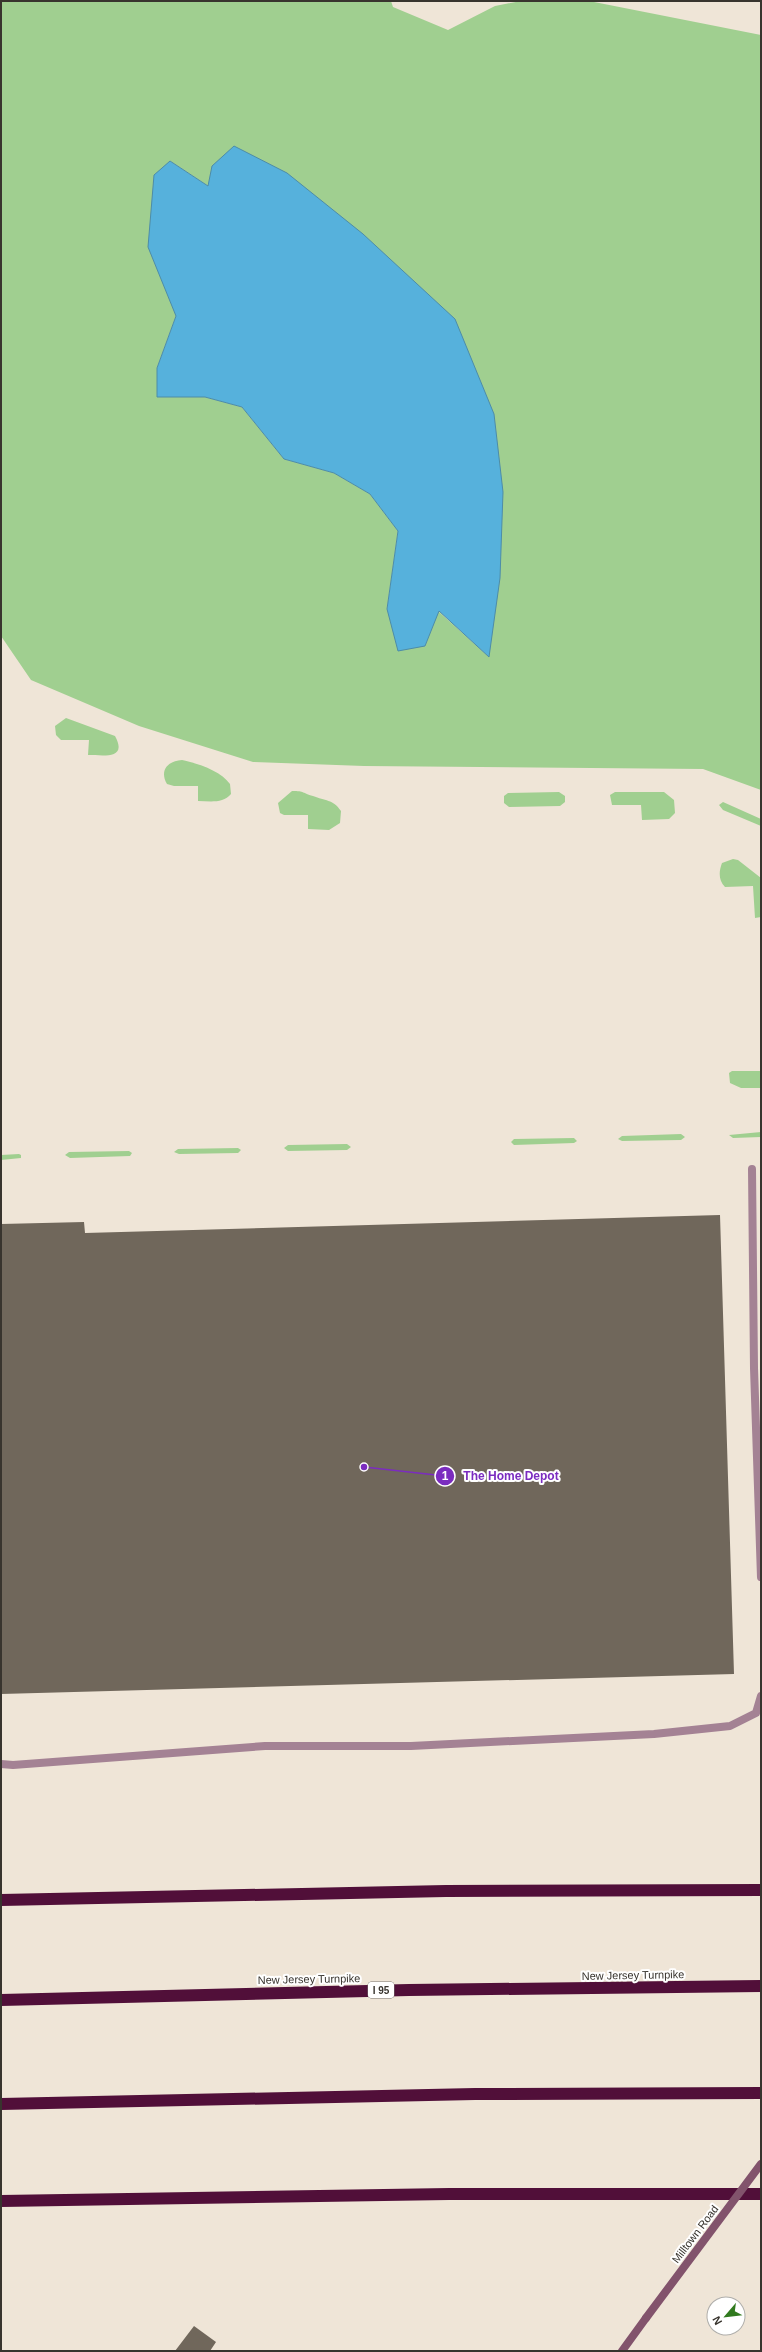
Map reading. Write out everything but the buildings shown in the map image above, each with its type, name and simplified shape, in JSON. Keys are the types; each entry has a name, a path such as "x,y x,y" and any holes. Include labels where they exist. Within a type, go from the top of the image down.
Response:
{"highway":[{"path":"1,1900 438,1891 761,1890"},
{"name":"New Jersey Turnpike","path":"1,2000 409,1990 761,1986"},
{"path":"1,2104 468,2094 761,2093"},
{"path":"1,2201 449,2194 761,2194"}],"street":[{"name":"Milltown Road","path":"622,2351 761,2164"}],"lane":[{"path":"752,1169 754,1368 761,1578"},
{"path":"1,1764 13,1765 265,1746 411,1746 654,1734 730,1726 756,1714 761,1696"}],"green space":[{"path":"1,1 391,1 393,7 448,30 495,6 521,1 589,1 761,35 761,790 703,769 364,766 253,762 139,726 31,680 1,636","holes":["170,161 208,186 489,657 438,611 425,646 387,609 398,531 370,494 334,473 284,459 242,407 205,397 157,397 157,368 176,316"]},
{"path":"66,718 115,736 118,744 116,753 107,755 88,755 89,740 61,740 56,735 55,726"},
{"path":"182,760 201,765 221,775 230,784 231,794 220,801 198,801 198,786 174,786 167,784 164,774 166,767 173,762"},
{"path":"292,791 301,792 335,804 341,811 340,823 329,830 308,829 308,815 284,815 280,813 278,803"},
{"path":"559,792 565,796 565,802 560,806 509,807 504,803 504,796 508,793"},
{"path":"615,792 664,792 674,800 675,813 669,819 642,820 641,805 612,805 610,795"},
{"path":"723,802 761,819 761,826 723,810 719,805"},
{"path":"733,859 738,860 761,878 761,917 755,918 753,886 725,887 721,881 720,869 722,863"},
{"path":"761,1054 761,1088 741,1088 730,1083 729,1073 732,1071 760,1071"},
{"path":"761,1132 761,1137 733,1138 729,1135"},
{"path":"681,1134 685,1137 681,1140 622,1141 618,1139 622,1136"},
{"path":"574,1138 577,1141 574,1143 514,1145 511,1142 514,1139"},
{"path":"347,1144 351,1147 347,1150 288,1151 284,1148 288,1145"},
{"path":"238,1148 241,1150 238,1153 179,1154 174,1152 178,1149"},
{"path":"129,1151 132,1153 130,1156 70,1158 65,1155 69,1152"},
{"path":"1,1155 21,1155 21,1158 1,1160"}],"water":[{"path":"234,146 287,173 363,234 455,319 494,414 503,492 500,578 489,657 439,611 425,646 398,651 387,609 398,531 370,494 334,473 284,459 242,407 205,397 157,397 157,368 176,316 148,247 154,175 170,161 208,186 212,166"}],"place":[{"name":"The Home Depot","path":"364,1467"}]}
